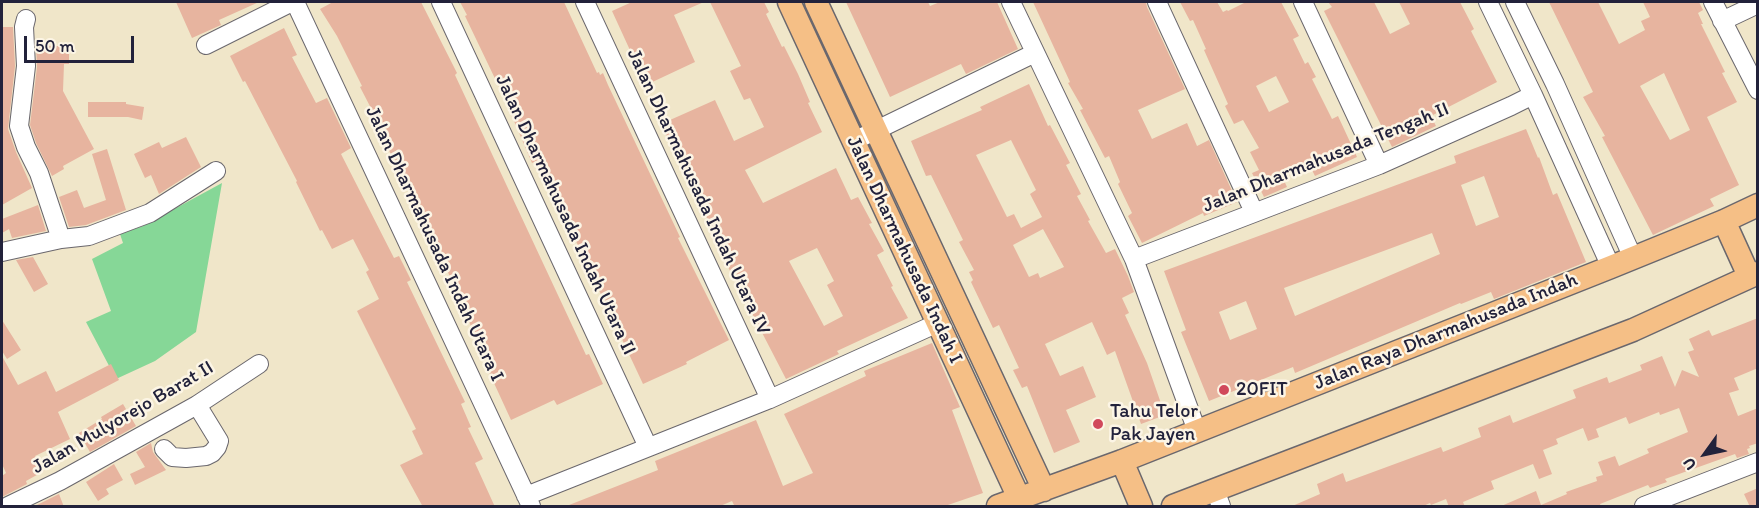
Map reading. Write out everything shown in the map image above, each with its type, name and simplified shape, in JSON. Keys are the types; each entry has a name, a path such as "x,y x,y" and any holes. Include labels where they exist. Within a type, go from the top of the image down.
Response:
{"main road":[{"name":"Jalan Dharmahusada Indah I","path":"789,2 1019,498"},
{"name":"Jalan Dharmahusada Indah I","path":"816,2 1044,490"},
{"name":"Jalan Raya Dharmahusada Indah","path":"998,507 1122,461 1611,267 1758,205"},
{"path":"1173,507 1218,498 1633,330 1754,274 1724,221"},
{"path":"1122,461 1141,507"}],"street":[{"path":"207,45 294,2"},
{"name":"Jalan Dharmahusada Indah Utara I","path":"294,2 529,501"},
{"name":"Jalan Dharmahusada Indah Utara II","path":"441,2 648,447"},
{"name":"Jalan Dharmahusada Indah Utara IV","path":"587,2 770,399"},
{"path":"1011,2 1134,259 1197,431"},
{"path":"1157,2 1254,212"},
{"path":"1303,2 1379,165"},
{"path":"1488,2 1611,267"},
{"path":"1515,2 1555,84 1633,258"},
{"path":"1713,2 1758,90"},
{"path":"1722,21 1758,4"},
{"path":"26,19 24,27 26,66 19,126 39,173 61,239"},
{"path":"854,141 1035,53"},
{"name":"Jalan Dharmahusada Tengah II","path":"1134,259 1379,165 1533,95"},
{"path":"2,252 61,239 89,236 150,213 216,171"},
{"path":"529,501 648,447 770,399 938,323"},
{"name":"Jalan Mulyorejo Barat II","path":"8,507 60,481 197,405 259,364"},
{"path":"164,449 172,457 186,458 206,456 217,447 219,441 197,405"},
{"path":"1644,507 1758,462"}],"green space":[{"path":"222,183 196,332 155,361 116,379 86,322 111,311 92,259 123,243 120,234 143,226"}],"building":[{"path":"176,2 259,2 219,20 221,25 192,38"},
{"path":"333,2 421,2 457,73 455,75 586,355 589,354 603,384 557,405 554,400 511,420 476,344 478,343 452,281 412,194 384,141 387,139 337,36 320,9"},
{"path":"460,2 564,2 597,73 599,72 600,75 603,73 680,237 678,238 729,340 686,362 687,364 643,384 538,160 532,163"},
{"path":"632,2 704,2 674,15 695,62 646,85 612,11"},
{"path":"710,2 764,2 769,12 766,14 798,74 810,102 808,103 822,132 745,170 763,203 836,168 851,200 858,197 872,223 869,224 884,251 877,255 908,318 837,351 839,354 786,379 711,234 714,232 661,124 715,100 734,141 764,127 750,98 744,100 730,71 741,66","holes":["817,248 834,281 827,285 843,316 824,326 789,261"]},
{"path":"846,2 928,2 930,6 940,2 997,2 1018,49 966,74 961,64 890,97"},
{"path":"1033,2 1146,2 1185,89 1138,110 1152,139 1187,123 1197,146 1209,140 1237,202 1204,216 1203,213 1142,243 1128,216 1132,213 1118,184 1120,182 1109,156 1105,158 1080,110 1083,109 1068,83 1070,82"},
{"path":"1180,2 1217,2 1223,12 1246,2 1281,2 1299,36 1293,39 1305,64 1308,62 1316,77 1312,79 1332,119 1338,116 1357,157 1315,176 1308,162 1281,174 1287,187 1264,197 1252,173 1259,170 1250,152 1259,148 1243,120 1234,124 1225,106 1228,104 1204,50 1206,49 1193,20 1190,21","holes":["1276,76 1289,102 1269,112 1256,86"]},
{"path":"1328,2 1374,2 1390,34 1410,24 1399,2 1460,2 1474,29 1471,31 1497,82 1431,116 1436,126 1392,147 1324,11 1332,7"},
{"path":"1549,2 1598,2 1619,44 1645,30 1641,21 1650,17 1643,2 1699,2 1703,10 1698,13 1703,24 1701,24 1737,102 1707,117 1739,185 1710,199 1714,206 1653,235 1602,137 1605,136 1583,97 1593,92","holes":["1664,73 1690,130 1670,140 1640,86"]},
{"path":"2,27 13,27 15,66 8,129 32,188 2,205"},
{"path":"284,28 297,55 292,57 316,103 327,98 351,148 341,154 394,258 399,256 411,280 407,282 465,402 461,404 471,427 468,428 483,459 475,463 495,507 423,507 400,465 423,454 412,431 416,429 357,311 379,299 366,272 369,270 353,239 332,249 322,230 320,231 297,181 230,56"},
{"path":"36,46 69,46 69,64 64,64 63,91 94,149 63,166 64,169 52,176 30,125 37,67"},
{"path":"1029,84 1048,126 1050,125 1070,163 1066,165 1081,194 1077,196 1090,220 1088,221 1106,253 1115,249 1128,276 1134,292 1122,298 1129,313 1125,315 1147,363 1165,415 1141,424 1115,351 1107,355 1092,322 1045,344 1060,376 1083,366 1096,397 1066,410 1080,442 1054,453 1027,386 1022,388 1013,370 1019,368 999,325 993,328 971,282 973,280 969,272 974,270 959,242 963,240 931,175 926,176 911,141 982,110 980,107","holes":["1011,140 1036,190 1030,194 1042,217 1021,228 1014,214 1007,217 976,155","1043,229 1064,267 1040,278 1038,273 1029,277 1013,245"]},
{"path":"88,102 126,102 126,104 144,107 142,120 128,117 88,117"},
{"path":"1526,129 1553,195 1557,193 1586,262 1494,299 1491,292 1460,303 1295,373 1293,367 1209,401 1181,332 1186,330 1164,271 1456,163 1454,156","holes":["1484,176 1499,217 1476,226 1461,185","1432,233 1440,254 1295,316 1284,288","1246,301 1257,329 1230,340 1219,312"]},
{"path":"186,137 201,167 159,194 151,175 145,178 134,154 159,142 162,148"},
{"path":"107,149 126,210 86,225 69,227 59,197 77,190 84,208 106,200 92,154"},
{"path":"38,205 46,231 12,238 9,229 2,233 2,219"},
{"path":"33,257 48,284 34,292 16,260"},
{"path":"1758,318 1758,368 1734,378 1739,390 1729,393 1738,416 1758,408 1758,443 1749,446 1750,448 1747,449 1749,454 1737,458 1735,454 1665,479 1667,482 1650,488 1648,485 1600,504 1601,507 1499,507 1536,491 1541,505 1567,494 1566,492 1597,481 1596,477 1603,475 1598,462 1615,456 1619,466 1649,453 1647,449 1688,432 1679,408 1660,415 1659,412 1629,424 1626,417 1596,429 1599,437 1588,441 1583,428 1556,439 1558,444 1543,450 1552,474 1539,479 1533,464 1491,481 1494,489 1463,502 1465,507 1449,507 1446,499 1421,507 1290,507 1320,494 1317,484 1343,473 1346,482 1441,447 1443,452 1481,437 1478,428 1510,415 1513,423 1576,398 1573,390 1607,377 1609,383 1642,370 1640,365 1662,356 1675,387 1682,370 1699,377 1688,352 1694,350 1689,339 1709,330 1712,336"},
{"path":"2,320 21,350 7,359 2,351"},
{"path":"932,343 960,407 952,410 983,493 942,507 735,507 732,501 718,507 564,507 658,470 655,461 756,420 783,486 813,473 784,414 866,376 864,371"},
{"path":"2,356 18,385 46,371 56,392 111,364 119,380 58,412 70,439 35,456 44,471 26,481 27,484 2,497 2,476 6,473 2,464"},
{"path":"123,404 136,426 90,452 79,433"},
{"path":"151,443 153,452 166,470 135,485 130,474 145,467 136,452"},
{"path":"114,464 123,480 106,489 109,494 98,501 86,482"},
{"path":"1758,488 1758,507 1750,507 1744,494"},
{"path":"59,494 64,507 33,507"}],"place":[{"name":"20FIT","path":"1224,390"},
{"name":"Tahu Telor Pak Jayen","path":"1098,424"}]}
